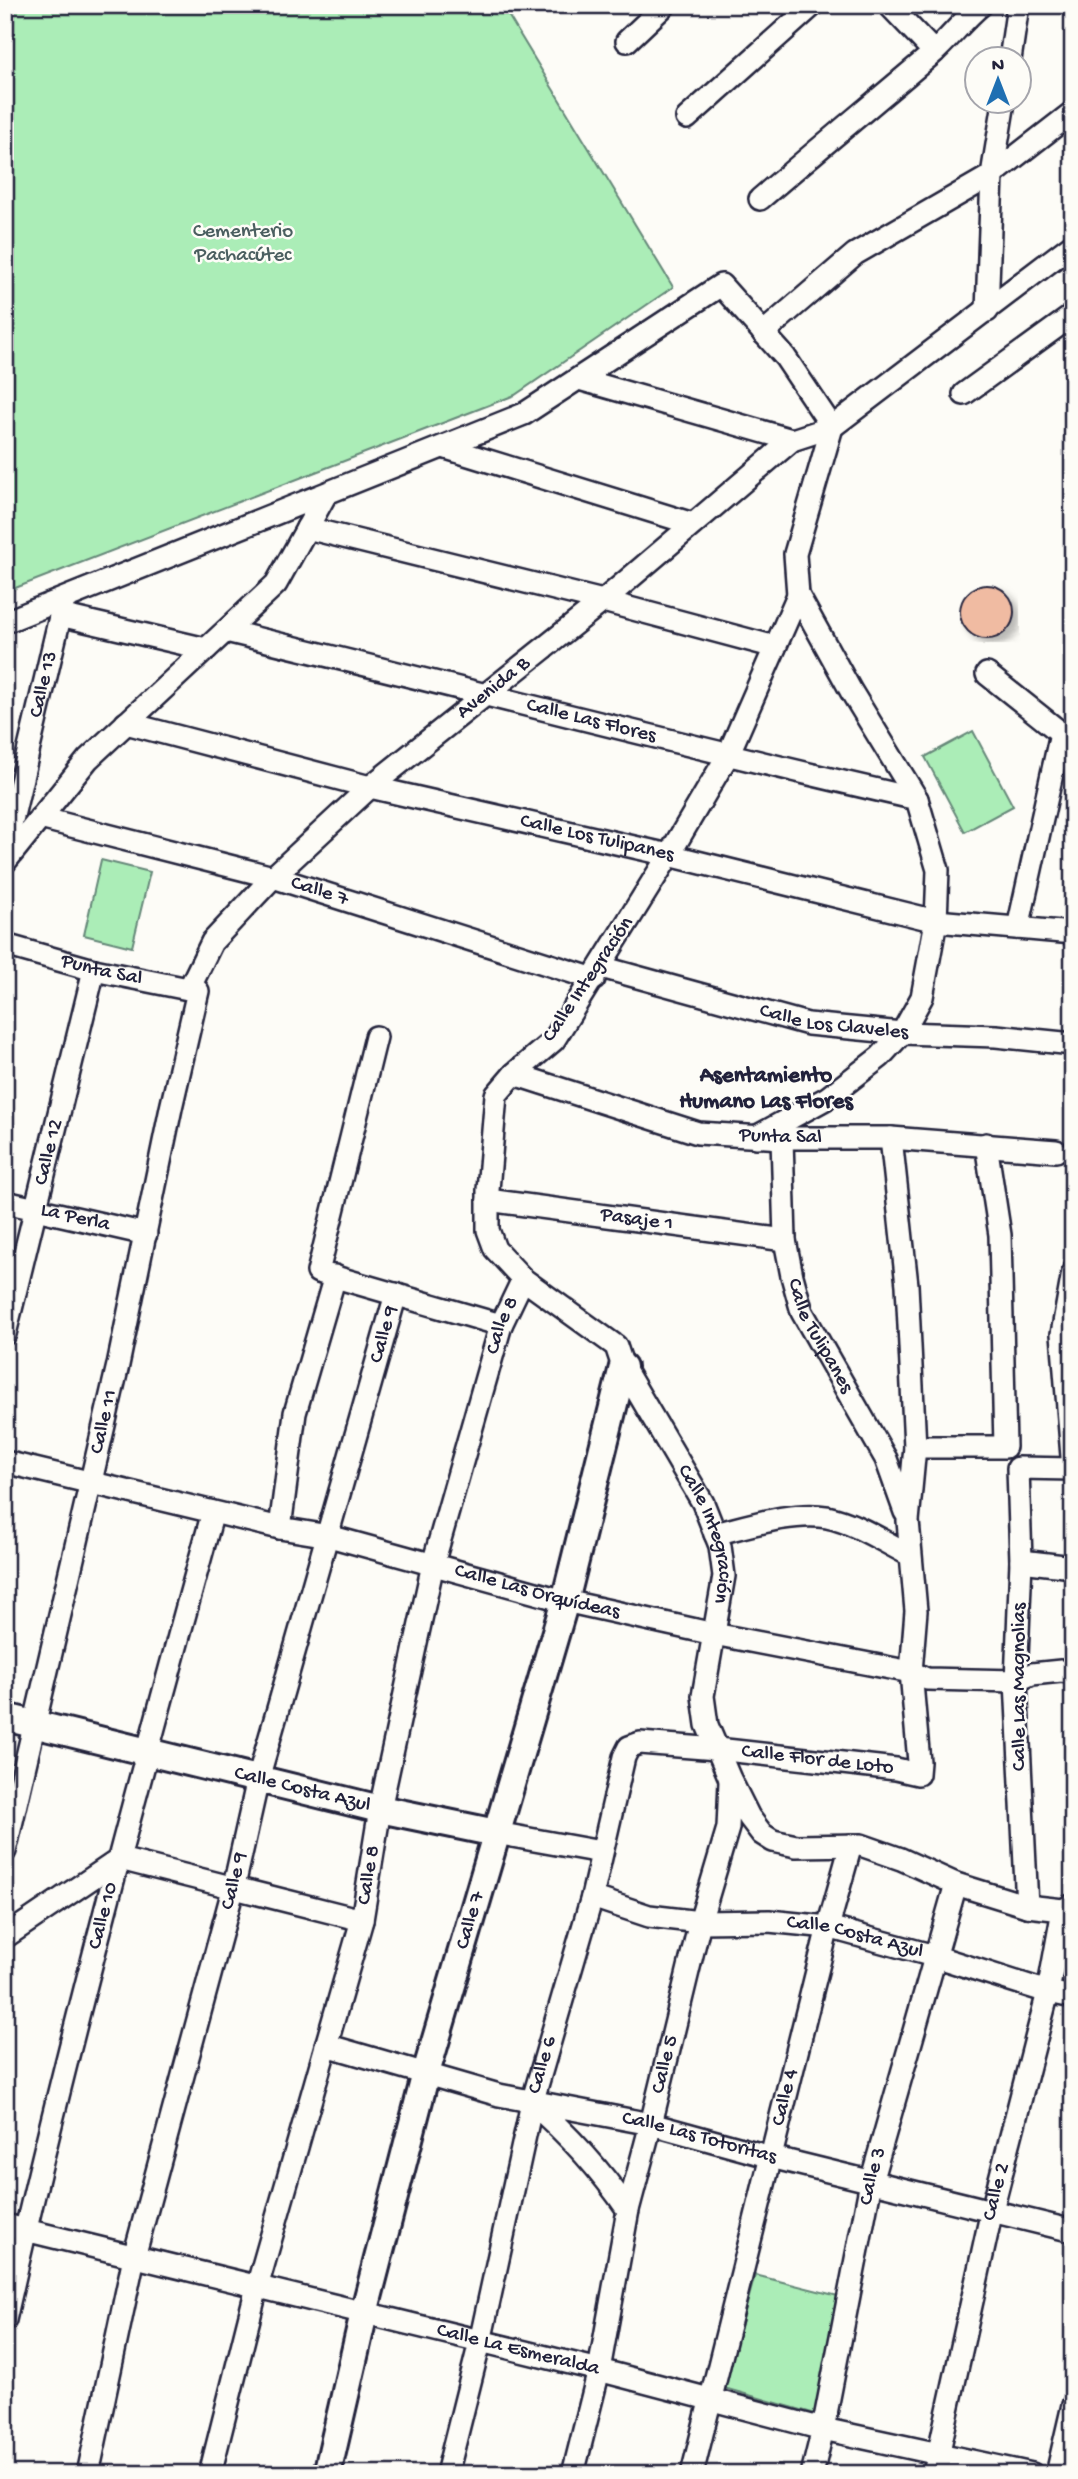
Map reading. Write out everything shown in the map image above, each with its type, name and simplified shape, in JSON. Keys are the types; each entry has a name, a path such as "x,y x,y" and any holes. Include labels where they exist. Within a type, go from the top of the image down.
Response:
{"street":[{"path":"627,41 665,5"},
{"path":"687,118 813,5"},
{"path":"888,5 934,52"},
{"path":"760,199 934,52 981,5"},
{"path":"1012,46 1017,5"},
{"path":"763,334 855,254 992,175 1073,112"},
{"path":"987,311 992,175 1002,116"},
{"name":"Avenida B","path":"193,990 212,942 273,877 370,787 603,601 792,440 832,427 1073,244"},
{"path":"5,622 62,608 326,494 524,414 721,285 785,357 832,427"},
{"path":"964,394 1073,315"},
{"path":"579,379 792,440"},
{"name":"Calle Integración","path":"756,1137 827,1098 880,1057 902,1033 922,998 936,921 938,870 917,799 851,691 798,595 795,555 832,427"},
{"path":"443,447 693,524"},
{"path":"5,862 88,759 276,584 326,494"},
{"path":"307,528 603,601 775,647"},
{"name":"Calle Integración","path":"798,595 728,755 669,855 554,1040 514,1074 496,1095 492,1122 488,1230 495,1248 523,1279 616,1346 623,1367 703,1503 720,1546 724,1576 703,1696 707,1725 730,1779 749,1816 762,1834 773,1841 796,1846 861,1845 901,1859 956,1884 1027,1906 1068,1908"},
{"path":"62,608 206,649"},
{"name":"Calle 13","path":"5,850 62,608"},
{"name":"Calle Las Flores","path":"226,631 917,799"},
{"path":"986,674 1067,734 1018,929"},
{"name":"Calle Los Tulipanes","path":"126,723 370,787 669,855 936,921 1073,933"},
{"name":"Calle 7","path":"40,818 273,877 597,973"},
{"name":"Punta Sal","path":"5,945 94,970 193,990"},
{"name":"Calle 12","path":"5,1334 94,970"},
{"name":"Calle Los Claveles","path":"597,973 808,1024 902,1033 996,1036 1073,1044"},
{"name":"Calle 11","path":"5,1851 91,1482 145,1234 193,990"},
{"path":"280,1528 295,1413 376,1037"},
{"name":"Punta Sal","path":"514,1074 698,1133 782,1138 891,1138 1056,1151"},
{"name":"Calle Tulipanes","path":"782,1138 785,1240 802,1312 886,1459 908,1521"},
{"name":"Calle Tulipanes","path":"891,1138 907,1285 915,1447 908,1521 916,1611 911,1672 918,1774"},
{"path":"915,1447 1005,1447 1000,1235 986,1144"},
{"name":"Pasaje 1","path":"488,1200 785,1240"},
{"name":"La Perla","path":"5,1202 145,1234"},
{"path":"1073,1272 1062,1334 1073,1469"},
{"path":"326,1274 501,1325"},
{"name":"Calle 8","path":"210,2474 257,2287 362,1920 380,1809 433,1564 501,1325 523,1279"},
{"name":"Calle 9","path":"88,2474 134,2257 234,1886 258,1779 396,1294"},
{"name":"Calle 7","path":"327,2474 364,2314 426,2073 565,1601 623,1367"},
{"name":"Calle Las Orquídeas","path":"5,1462 213,1513 328,1536 565,1601 714,1634 911,1672 927,1679 1016,1681 1031,1674 1061,1671 1073,1673"},
{"name":"Calle Las Magnolias","path":"1027,1906 1016,1681 1021,1561 1018,1468 1073,1469"},
{"name":"Calle 10","path":"5,2320 15,2227 120,1859 213,1513"},
{"path":"715,1534 762,1522 797,1517 825,1517 849,1524 910,1555"},
{"path":"1021,1561 1073,1567"},
{"name":"Calle Costa Azul","path":"5,1717 380,1809 601,1852"},
{"name":"Calle 6","path":"447,2474 480,2342 532,2103 592,1897 624,1757 629,1747 640,1743 717,1748"},
{"name":"Calle Flor de Loto","path":"717,1748 896,1769 918,1774"},
{"name":"Calle 5","path":"573,2474 599,2370 628,2210 700,1922 728,1828 730,1779"},
{"name":"Calle 4","path":"692,2474 828,1927 851,1845"},
{"path":"5,1937 120,1859 362,1920"},
{"name":"Calle 3","path":"812,2474 871,2182 956,1884"},
{"name":"Calle Costa Azul","path":"592,1897 649,1916 700,1922 769,1921 828,1927 1073,1997"},
{"name":"Calle 2","path":"936,2464 992,2210 1068,1908"},
{"name":"Calle Las Totoritas","path":"326,2045 532,2103 651,2124 771,2157 1073,2231"},
{"path":"532,2103 579,2146 628,2210"},
{"name":"Calle La Esmeralda","path":"15,2227 599,2370 823,2429 936,2464 1032,2474"},
{"path":"1057,2474 1073,2405"}],"green space":[{"name":"Cementerio Pachacútec","path":"5,5 502,5 673,287 515,395 5,592"},
{"path":"973,731 1013,806 965,832 925,757"},
{"path":"101,860 150,872 132,947 84,935"},
{"path":"755,2275 846,2298 819,2415 724,2388"}],"building":[{"path":"987,585 1006,593 1014,612 1006,631 987,639 968,631 960,612 968,593"}],"district":[{"name":"Asentamiento Humano Las Flores","path":"766,1089"}]}
